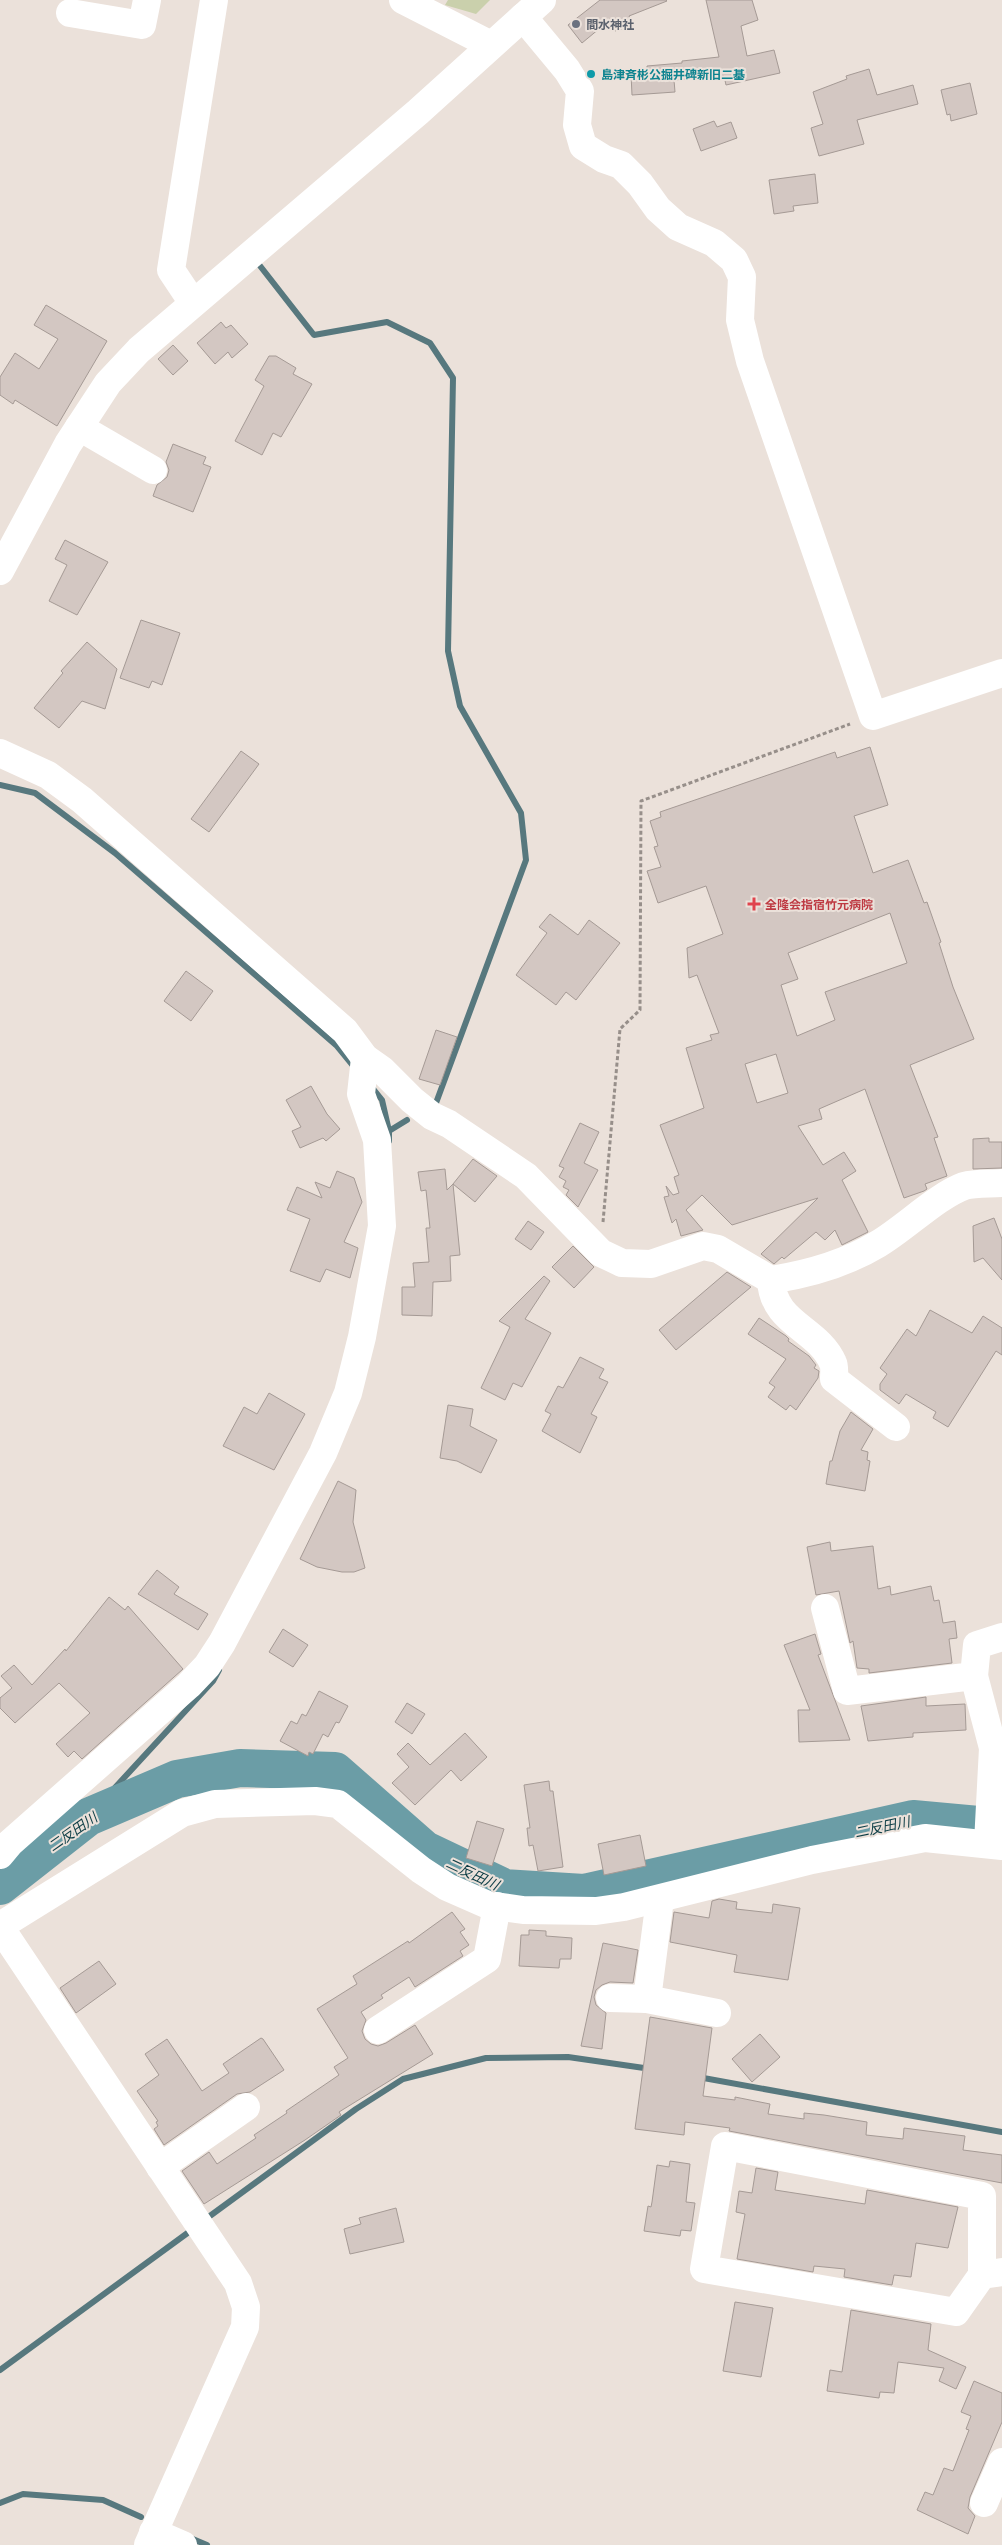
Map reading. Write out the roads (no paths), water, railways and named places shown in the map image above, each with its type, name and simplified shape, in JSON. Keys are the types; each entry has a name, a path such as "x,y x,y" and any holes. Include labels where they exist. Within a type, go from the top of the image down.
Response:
{"street":[{"path":"70,13 142,25 147,0"},
{"path":"193,303 171,270 214,0"},
{"path":"403,0 491,44"},
{"path":"0,571 79,427 108,383 139,350 418,112 491,44 533,9 580,91 577,125 583,146 604,159 621,165 640,184 658,209 678,227 714,243 734,260 742,278 740,320 750,361 873,716 1002,673"},
{"path":"79,427 153,470"},
{"path":"0,753 48,775 82,800 338,1025 364,1058 382,1070 432,1116 449,1124 526,1176 601,1253 622,1263 651,1264 703,1246 718,1249 770,1280 810,1273 849,1259 878,1244 947,1196 965,1186 1002,1183"},
{"path":"0,1855 10,1843 189,1685 208,1666 323,1453 348,1393 358,1356 382,1226 377,1140 361,1094 364,1058"},
{"path":"770,1280 775,1303 782,1312 820,1345 833,1364 834,1379 896,1427"},
{"path":"825,1608 846,1691 974,1676"},
{"path":"182,2545 150,2539 245,2327 246,2307 238,2283 0,1927 182,1813 216,1804 315,1801 338,1804 421,1870 447,1887 488,1905 523,1910 596,1910 624,1907 812,1860 925,1838 995,1844 989,1816 997,1748 974,1676 977,1645 1002,1637"},
{"path":"647,1999 660,1899"},
{"path":"378,2030 487,1959 497,1906"},
{"path":"610,1998 647,1999 717,2013"},
{"path":"160,2167 246,2107"},
{"path":"725,2146 982,2196 992,2274 956,2312 704,2268 725,2146"},
{"path":"984,2503 1002,2462"}],"waterway":[{"path":"257,262 314,335 387,322 430,343 453,378 448,651 460,706 521,813 526,860 436,1103"},
{"path":"0,785 35,793 115,853 337,1046 355,1068"},
{"path":"370,1085 382,1100 389,1131"},
{"path":"389,1141 389,1131 407,1120"},
{"path":"88,1817 213,1681 219,1670"},
{"name":"二反田川","path":"0,1886 88,1817 177,1779 240,1768 335,1771 425,1850 505,1888 584,1893 913,1819 1002,1827"},
{"path":"203,2221 356,2109 403,2079 486,2058 568,2057 651,2069"},
{"path":"698,2077 1002,2132"},
{"path":"0,2370 193,2229"},
{"path":"0,2503 23,2494 103,2500 141,2517"},
{"path":"188,2537 207,2545"}],"place":[{"name":"間水神社","path":"576,24"},
{"name":"島津斉彬公掘井碑新旧二基","path":"591,74"},
{"name":"全隆会指宿竹元病院","path":"754,904"}]}
